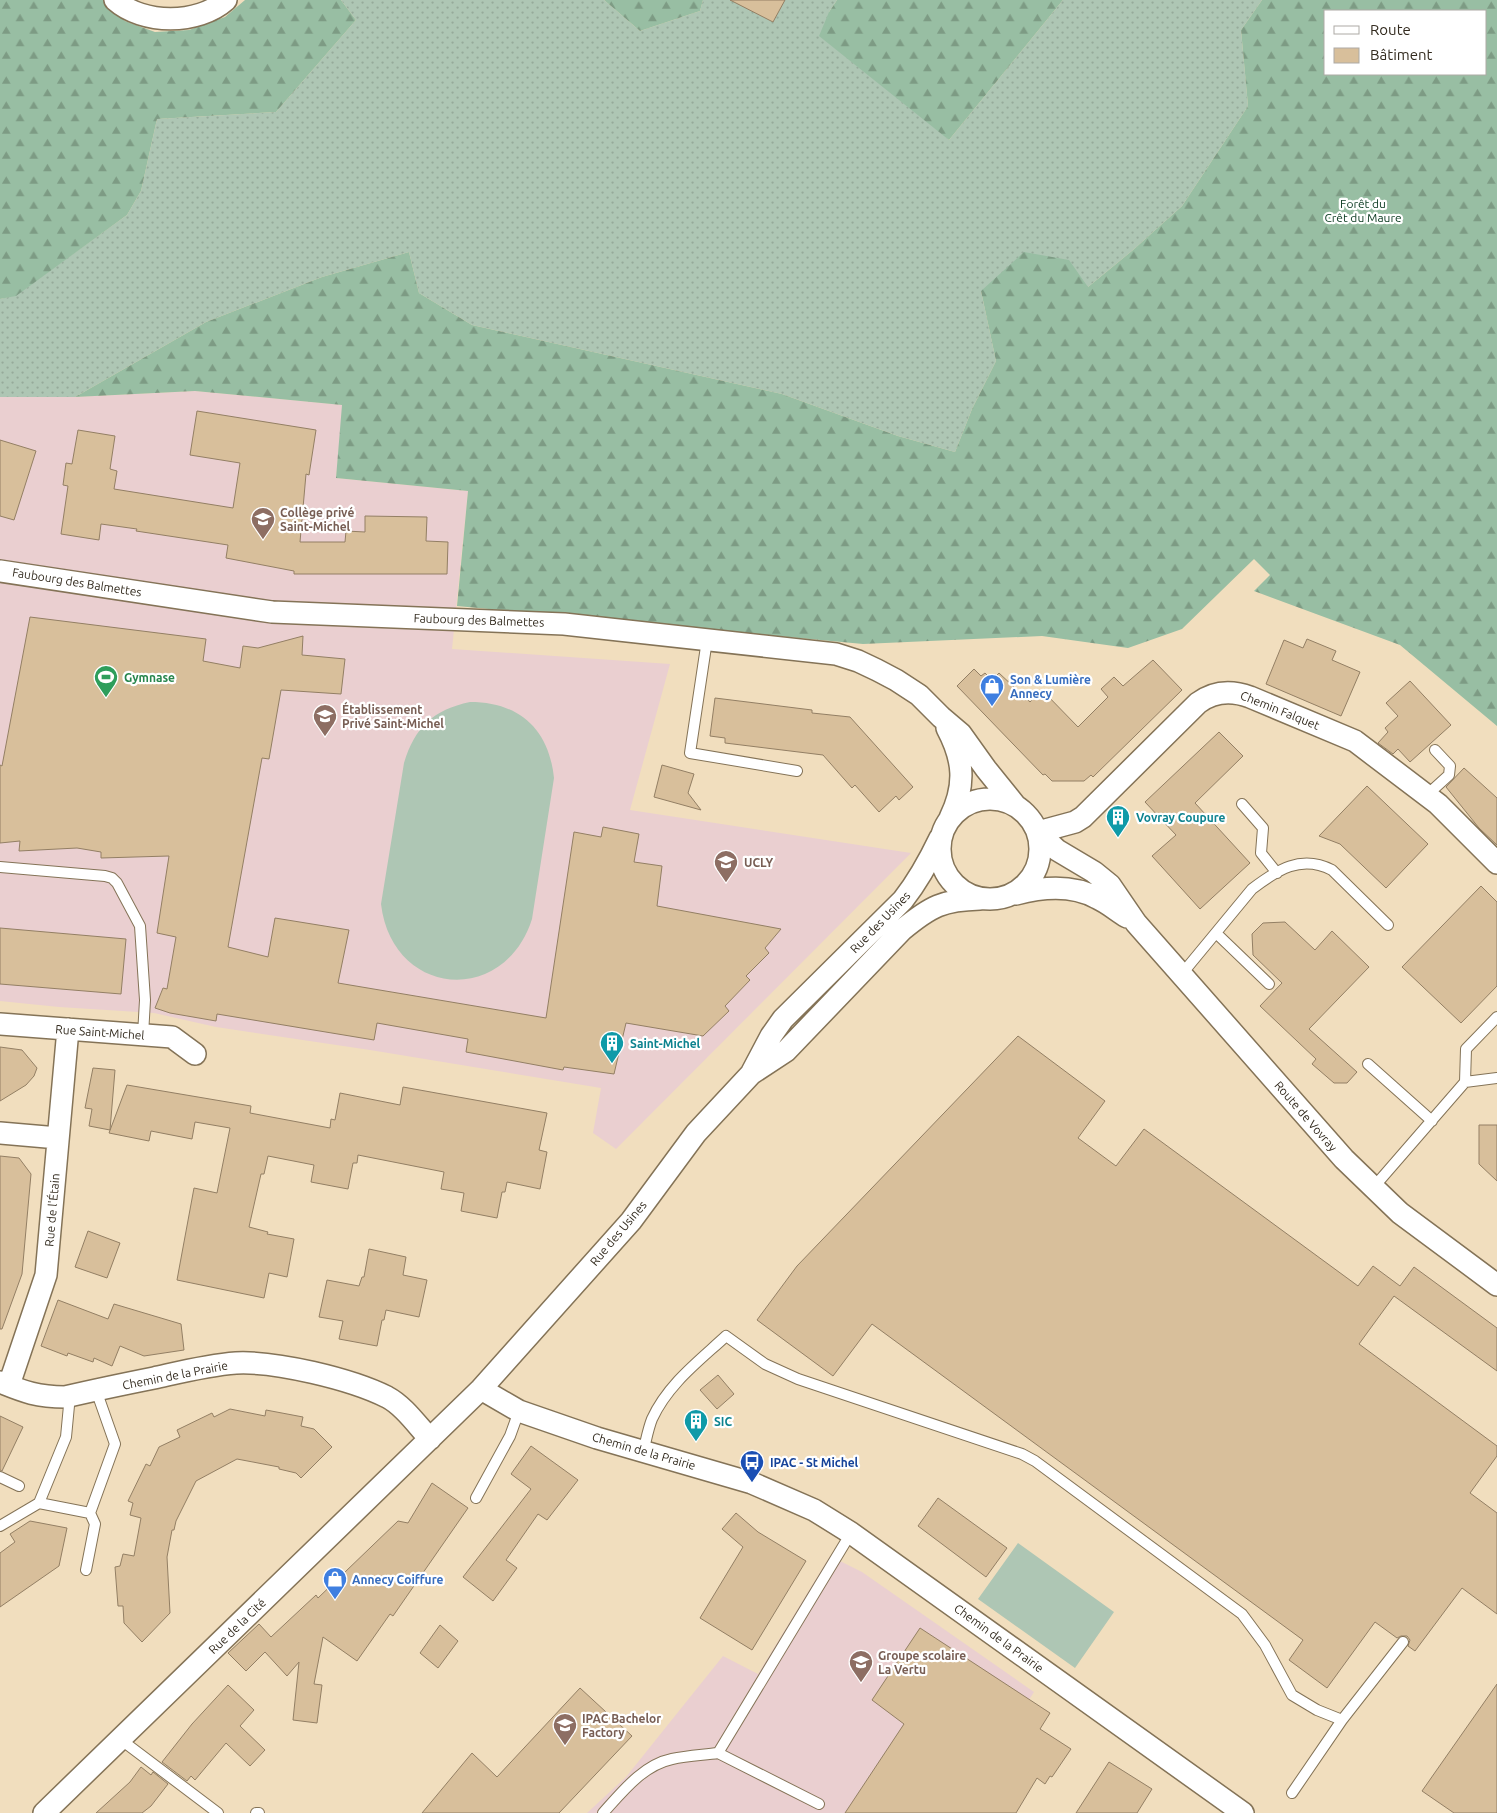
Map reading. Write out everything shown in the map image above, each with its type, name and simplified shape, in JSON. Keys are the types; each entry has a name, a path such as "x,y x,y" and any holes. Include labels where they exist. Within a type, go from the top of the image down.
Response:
{"street":[{"path":"115,0 128,10 148,17 167,19 184,18 210,10 226,0"},
{"name":"Faubourg des Balmettes","path":"0,571 272,612 564,624 836,654 858,661 896,680 919,695 961,734 986,770 1015,805"},
{"name":"Chemin Falquet","path":"1038,832 1076,822 1083,817 1198,703 1210,696 1223,692 1242,694 1355,741 1438,804 1497,862"},
{"name":"Faubourg des Balmettes","path":"941,717 954,740 962,773 961,789 945,826"},
{"path":"986,798 1001,800 1015,805 1029,816 1038,832 1041,844 1041,857 1037,870 1021,890 1010,896 995,900 980,899 966,894 954,884 945,872 940,859 940,845 945,826 958,810 971,802 986,798"},
{"name":"Rue des Usines","path":"751,1074 770,1036 783,1019 913,888 924,870 945,826"},
{"name":"Route de Vovray","path":"1038,832 1057,850 1094,872 1110,885 1136,923 1181,975 1344,1159 1373,1188 1400,1213 1497,1285"},
{"name":"Route de Vovray","path":"1010,896 1030,890 1068,888 1097,898 1136,923"},
{"name":"Rue des Usines","path":"481,1389 631,1221 696,1133 751,1074 786,1051 902,930 918,917 948,902 980,899"},
{"name":"Rue Saint-Michel","path":"0,1024 172,1037 195,1054"},
{"name":"Rue de l'Étain","path":"4,1384 46,1275 68,1029"},
{"path":"0,1134 58,1138"},
{"name":"Chemin de la Prairie","path":"4,1384 45,1397 70,1396 197,1368 237,1363 282,1367 350,1383 388,1398 409,1416 430,1439"},
{"path":"430,1439 481,1389"},
{"name":"Chemin de la Prairie","path":"481,1389 519,1411 643,1452 752,1483 814,1510 851,1533 1243,1813"},
{"name":"Rue de la Cité","path":"44,1813 430,1439"}],"lane":[{"path":"707,640 690,753 798,771"},
{"path":"1427,795 1449,775 1450,766 1436,750"},
{"path":"1242,804 1263,828 1261,853 1277,873"},
{"path":"1181,975 1252,889 1293,865 1321,864 1332,870 1388,925"},
{"path":"0,866 105,876 115,881 140,926 145,1000 143,1035"},
{"path":"1216,933 1269,984"},
{"path":"1373,1188 1465,1082 1466,1049 1497,1016"},
{"path":"1368,1064 1432,1121"},
{"path":"1465,1082 1497,1078"},
{"path":"643,1452 651,1421 667,1393 726,1336 766,1364 798,1379 1015,1452 1035,1461 1242,1614 1265,1645 1292,1695 1316,1710 1342,1720"},
{"path":"86,1570 95,1524 90,1513 115,1444 96,1390"},
{"path":"0,1526 39,1503 66,1436 70,1396"},
{"path":"476,1498 510,1436 519,1411"},
{"path":"0,1477 19,1486"},
{"path":"39,1503 90,1513"},
{"path":"718,1753 851,1533"},
{"path":"1292,1793 1342,1720 1403,1642"},
{"path":"120,1739 218,1813"},
{"path":"603,1813 627,1786 650,1768 670,1759 718,1753 819,1804"}],"shaded area":[{"name":"Établissement Privé Saint-Michel","path":"195,391 343,405 336,478 468,491 452,649 670,664 630,810 911,853 616,1149 593,1133 601,1088 216,1027 154,1013 0,1001 0,397 75,397"},
{"name":"Groupe scolaire La Vertu","path":"830,1556 862,1572 1034,1692 957,1813 587,1813 626,1777 723,1656 758,1674"}],"green space":[{"path":"0,0 104,0 125,21 155,32 189,30 225,17 245,0 341,0 356,20 276,112 157,119 141,191 127,215 16,296 0,299"},
{"path":"341,0 604,0 640,31 700,11 703,0 837,0 829,12 949,140 1063,0 1262,0 1241,30 1248,106 1182,206 1088,287 981,291 996,361 972,409 955,452 898,436 782,394 472,325 419,293 409,252 322,277 206,322 75,397 0,397 0,299 16,295 127,215 141,191 157,119 276,112 356,20"},
{"path":"604,0 703,0 700,11 640,31"},
{"path":"837,0 1063,0 949,140 819,36 829,12"},
{"name":"Forêt du Crêt du Maure","path":"1262,0 1497,0 1497,726 1400,645 1254,591 1270,575 1254,559 1182,629 1128,648 1042,636 863,644 457,606 468,491 336,478 342,405 195,391 75,397 206,322 322,277 409,252 419,293 472,325 782,394 898,436 955,452 972,409 996,361 981,291 1024,252 1069,260 1088,287 1182,206 1248,106 1241,30"},
{"path":"470,702 487,703 503,707 517,713 528,722 538,732 546,745 554,778 532,919 518,947 498,967 475,977 450,979 426,973 405,958 389,935 381,904 404,763 408,750 420,730 436,715 457,705"},
{"path":"1018,1543 1114,1612 1075,1668 978,1599"}],"building":[{"path":"730,0 785,0 773,22"},
{"path":"197,411 316,430 309,475 306,474 300,542 345,542 346,531 365,532 365,516 427,517 426,541 448,542 447,574 294,574 294,571 226,558 228,545 136,531 137,529 101,524 99,540 61,534 68,486 63,485 66,463 72,464 78,430 115,436 110,469 117,471 114,489 233,508 240,463 190,455"},
{"path":"0,440 36,451 14,520 0,516"},
{"path":"30,617 206,639 203,661 240,668 243,646 258,648 303,636 302,655 345,659 341,694 281,690 269,759 262,758 228,947 268,957 275,918 349,930 338,983 546,1018 574,832 601,837 603,827 639,834 634,862 662,866 657,906 781,929 765,948 769,953 746,976 750,980 725,1006 729,1011 703,1036 626,1023 614,1074 564,1067 563,1070 466,1052 468,1039 377,1023 374,1040 217,1014 216,1021 170,1013 155,1008 163,988 167,989 176,937 157,933 169,856 101,858 101,852 77,848 19,851 20,841 0,843 0,765 2,766"},
{"path":"1307,639 1336,651 1332,660 1360,672 1341,716 1266,684 1284,640 1303,648"},
{"path":"1153,660 1182,690 1093,777 1091,775 1084,781 1052,781 1045,774 1043,775 957,686 974,669 981,676 985,673 992,680 999,673 1030,702 1042,690 1078,727 1108,697 1101,689 1114,677 1123,686"},
{"path":"1410,681 1451,725 1410,762 1398,749 1393,754 1378,743 1388,732 1385,728 1398,716 1386,703"},
{"path":"715,698 812,710 812,713 850,717 913,787 899,800 896,796 879,812 855,785 852,788 823,755 725,743 725,738 710,736"},
{"path":"1219,732 1243,756 1195,803 1250,863 1200,909 1152,856 1176,835 1145,802"},
{"path":"662,765 694,774 688,793 701,810 654,797"},
{"path":"1464,768 1497,798 1497,845 1479,828 1446,787"},
{"path":"1367,786 1428,844 1386,888 1340,844 1319,836"},
{"path":"1481,886 1497,902 1497,986 1461,1023 1402,967"},
{"path":"1285,922 1315,950 1332,931 1369,967 1309,1029 1357,1072 1347,1083 1334,1083 1312,1064 1316,1059 1260,1006 1282,983 1253,955 1252,934 1263,923"},
{"path":"0,928 126,939 121,994 0,984"},
{"path":"1018,1036 1105,1101 1078,1138 1116,1166 1144,1129 1358,1286 1373,1266 1400,1286 1414,1267 1497,1328 1497,1371 1394,1296 1359,1344 1497,1446 1497,1456 1470,1493 1497,1513 1497,1614 1462,1588 1415,1651 1408,1646 1410,1640 1407,1636 1397,1638 1375,1622 1327,1688 1289,1660 1303,1640 872,1324 833,1376 757,1320 797,1266"},
{"path":"0,1047 22,1050 37,1068 34,1076 26,1085 0,1101"},
{"path":"93,1068 115,1070 110,1130 89,1126 92,1109 85,1108"},
{"path":"127,1085 251,1106 250,1113 330,1128 331,1119 335,1120 340,1093 400,1105 403,1087 547,1113 539,1150 547,1152 540,1189 507,1182 505,1192 502,1192 497,1218 461,1211 464,1193 441,1189 444,1172 358,1155 357,1163 353,1163 348,1189 311,1182 314,1165 268,1156 264,1174 261,1174 249,1227 268,1232 267,1234 294,1239 287,1277 269,1273 264,1298 177,1280 194,1188 217,1193 230,1128 195,1122 192,1139 151,1131 149,1141 109,1133"},
{"path":"1479,1125 1497,1125 1497,1181 1479,1164"},
{"path":"0,1156 19,1158 31,1174 22,1274 2,1329 0,1329"},
{"path":"88,1231 120,1243 107,1278 75,1267"},
{"path":"369,1249 406,1257 403,1275 427,1280 419,1317 386,1310 377,1346 339,1339 343,1321 319,1317 327,1280 359,1286 362,1277 364,1277"},
{"path":"58,1300 108,1319 114,1304 181,1324 184,1350 144,1356 120,1346 112,1366 94,1358 93,1362 68,1353 67,1356 41,1346"},
{"path":"718,1375 734,1394 717,1409 700,1390"},
{"path":"230,1409 265,1416 266,1410 303,1417 301,1426 314,1429 332,1447 301,1478 296,1473 279,1469 279,1467 237,1459 196,1481 176,1521 174,1530 172,1530 167,1557 170,1613 142,1642 124,1623 123,1606 118,1606 115,1567 120,1566 123,1554 134,1556 141,1518 130,1515 133,1503 128,1501 146,1464 150,1466 159,1447 180,1437 177,1430 212,1413 214,1417"},
{"path":"0,1416 23,1427 2,1471 0,1470"},
{"path":"531,1446 578,1480 547,1520 538,1514 506,1560 517,1568 493,1601 463,1577 531,1489 511,1474"},
{"path":"432,1483 468,1508 393,1616 390,1614 357,1661 323,1637 314,1684 322,1685 317,1723 293,1720 299,1662 287,1676 265,1652 246,1671 228,1653 259,1624 271,1637 316,1595 318,1598 398,1521 408,1523"},
{"path":"938,1498 1007,1548 986,1577 918,1526"},
{"path":"736,1513 758,1532 806,1561 752,1650 700,1618 743,1547 722,1529"},
{"path":"30,1521 67,1528 59,1566 0,1607 0,1553 15,1542 10,1534"},
{"path":"440,1625 458,1641 438,1668 420,1653"},
{"path":"920,1628 1050,1713 1040,1729 1071,1749 1045,1784 1037,1778 1016,1813 845,1813 904,1724 872,1700"},
{"path":"1497,1684 1497,1813 1454,1813 1422,1791"},
{"path":"228,1685 254,1710 240,1726 265,1750 250,1766 226,1743 195,1780 191,1776 187,1781 162,1762 192,1724"},
{"path":"580,1688 632,1736 559,1813 422,1813 472,1753 497,1777"},
{"path":"1109,1762 1152,1789 1137,1813 1076,1813"},
{"path":"141,1767 151,1775 153,1772 168,1784 151,1806 142,1813 96,1813 130,1782"}],"place":[{"name":"Collège privé Saint-Michel","path":"263,540"},
{"name":"Gymnase","path":"106,698"},
{"name":"Son & Lumière Annecy","path":"992,707"},
{"name":"Établissement Privé Saint-Michel","path":"325,737"},
{"name":"Vovray Coupure","path":"1118,838"},
{"name":"UCLY","path":"726,883"},
{"name":"Saint-Michel","path":"612,1064"},
{"name":"SIC","path":"696,1442"},
{"name":"IPAC - St Michel","path":"752,1483"},
{"name":"Annecy Coiffure","path":"335,1600"},
{"name":"Groupe scolaire La Vertu","path":"861,1683"},
{"name":"IPAC Bachelor Factory","path":"565,1746"}]}
